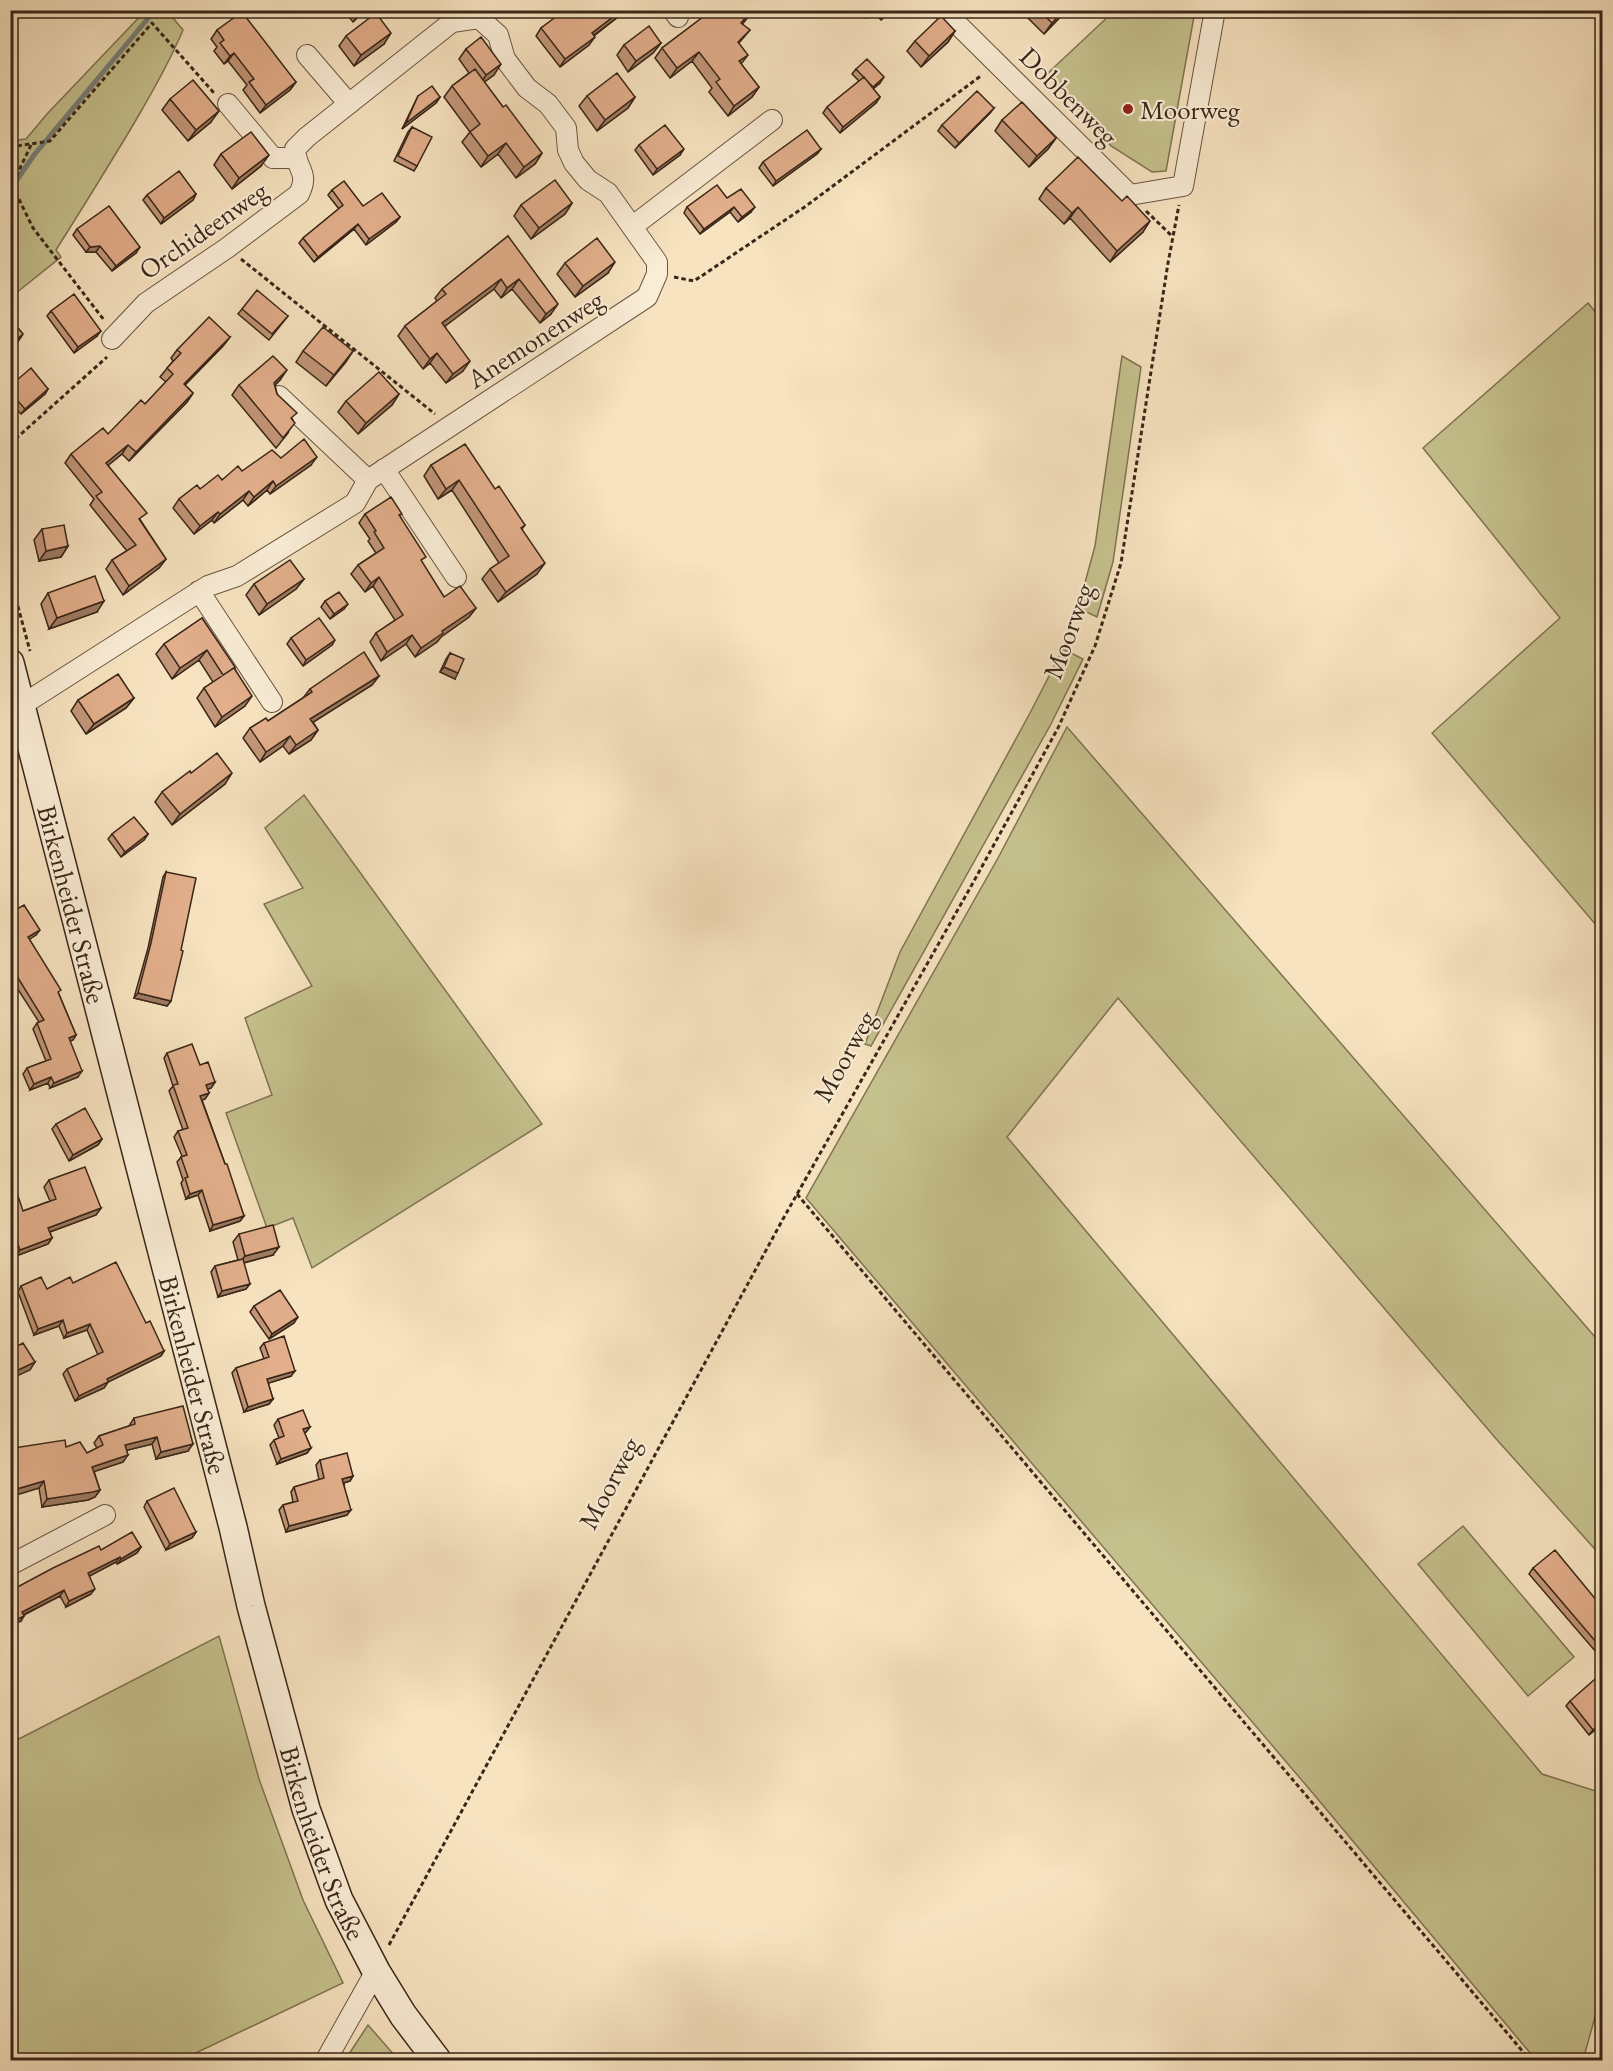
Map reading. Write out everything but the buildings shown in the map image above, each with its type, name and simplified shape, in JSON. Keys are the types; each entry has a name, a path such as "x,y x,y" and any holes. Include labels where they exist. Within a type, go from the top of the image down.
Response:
{"street":[{"name":"Dobbenweg","path":"943,10 1130,195"},
{"path":"1130,195 1183,186 1215,10"},
{"path":"296,158 295,149 452,22 483,14 498,35 505,59 527,88 548,104 566,128 568,150 574,163 588,180 608,193 633,226 657,262 657,274"},
{"path":"307,56 349,104"},
{"name":"Orchideenweg","path":"114,337 146,303 227,248 299,194 305,182 296,158 273,158 228,104"},
{"path":"633,226 772,120"},
{"name":"Anemonenweg","path":"22,705 208,586 237,576 355,503 368,480 647,297 657,274"},
{"path":"279,396 368,480"},
{"path":"384,469 456,577"},
{"path":"200,591 272,702"},
{"name":"Birkenheider Straße","path":"10,663 233,1527 251,1606 306,1809 339,1900 376,1971 403,2015 437,2061"},
{"path":"10,1565 105,1515"},
{"path":"326,2061 376,1971"}],"path":[{"path":"10,147 50,141 152,23 221,100 228,104"},
{"path":"657,274 694,281 806,206 997,63"},
{"path":"10,444 107,357 114,337 33,228 12,185 31,145"},
{"name":"Moorweg","path":"376,1971 797,1194 1058,728 1095,646 1120,563 1183,186"},
{"path":"1130,195 1173,237"},
{"path":"227,248 450,427"},
{"path":"797,1194 1530,2061"}],"shaded area":[{"path":"146,10 167,11 183,30 173,53 136,120 56,250 61,257 11,297 11,141 26,139"},
{"name":"Moorweg","path":"1112,11 1195,11 1166,171 1152,172 1111,146 1048,73"},
{"path":"1588,303 1602,320 1602,932 1432,733 1560,618 1423,448"},
{"path":"1122,356 1141,367 1113,562 1097,617 1078,608 1095,546"},
{"path":"1063,649 1083,659 1051,724 871,1046 865,1044 900,952"},
{"path":"1067,727 1602,1345 1602,1557 1498,1441 1118,998 1007,1137 1542,1774 1602,1793 1602,1992 1583,2060 1536,2060 1311,1791 806,1198 998,858"},
{"path":"304,795 542,1124 312,1268 293,1218 267,1228 226,1113 272,1095 245,1018 312,986 264,904 303,888 265,828"},
{"path":"1463,1526 1574,1657 1528,1696 1418,1564"},
{"path":"219,1636 259,1779 303,1900 343,1983 181,2060 11,2060 11,1743"},
{"path":"368,2025 396,2057 386,2060 345,2060"}],"waterway":[{"path":"10,190 34,155 155,10"}],"place":[{"name":"Moorweg","path":"1128,109"}]}
